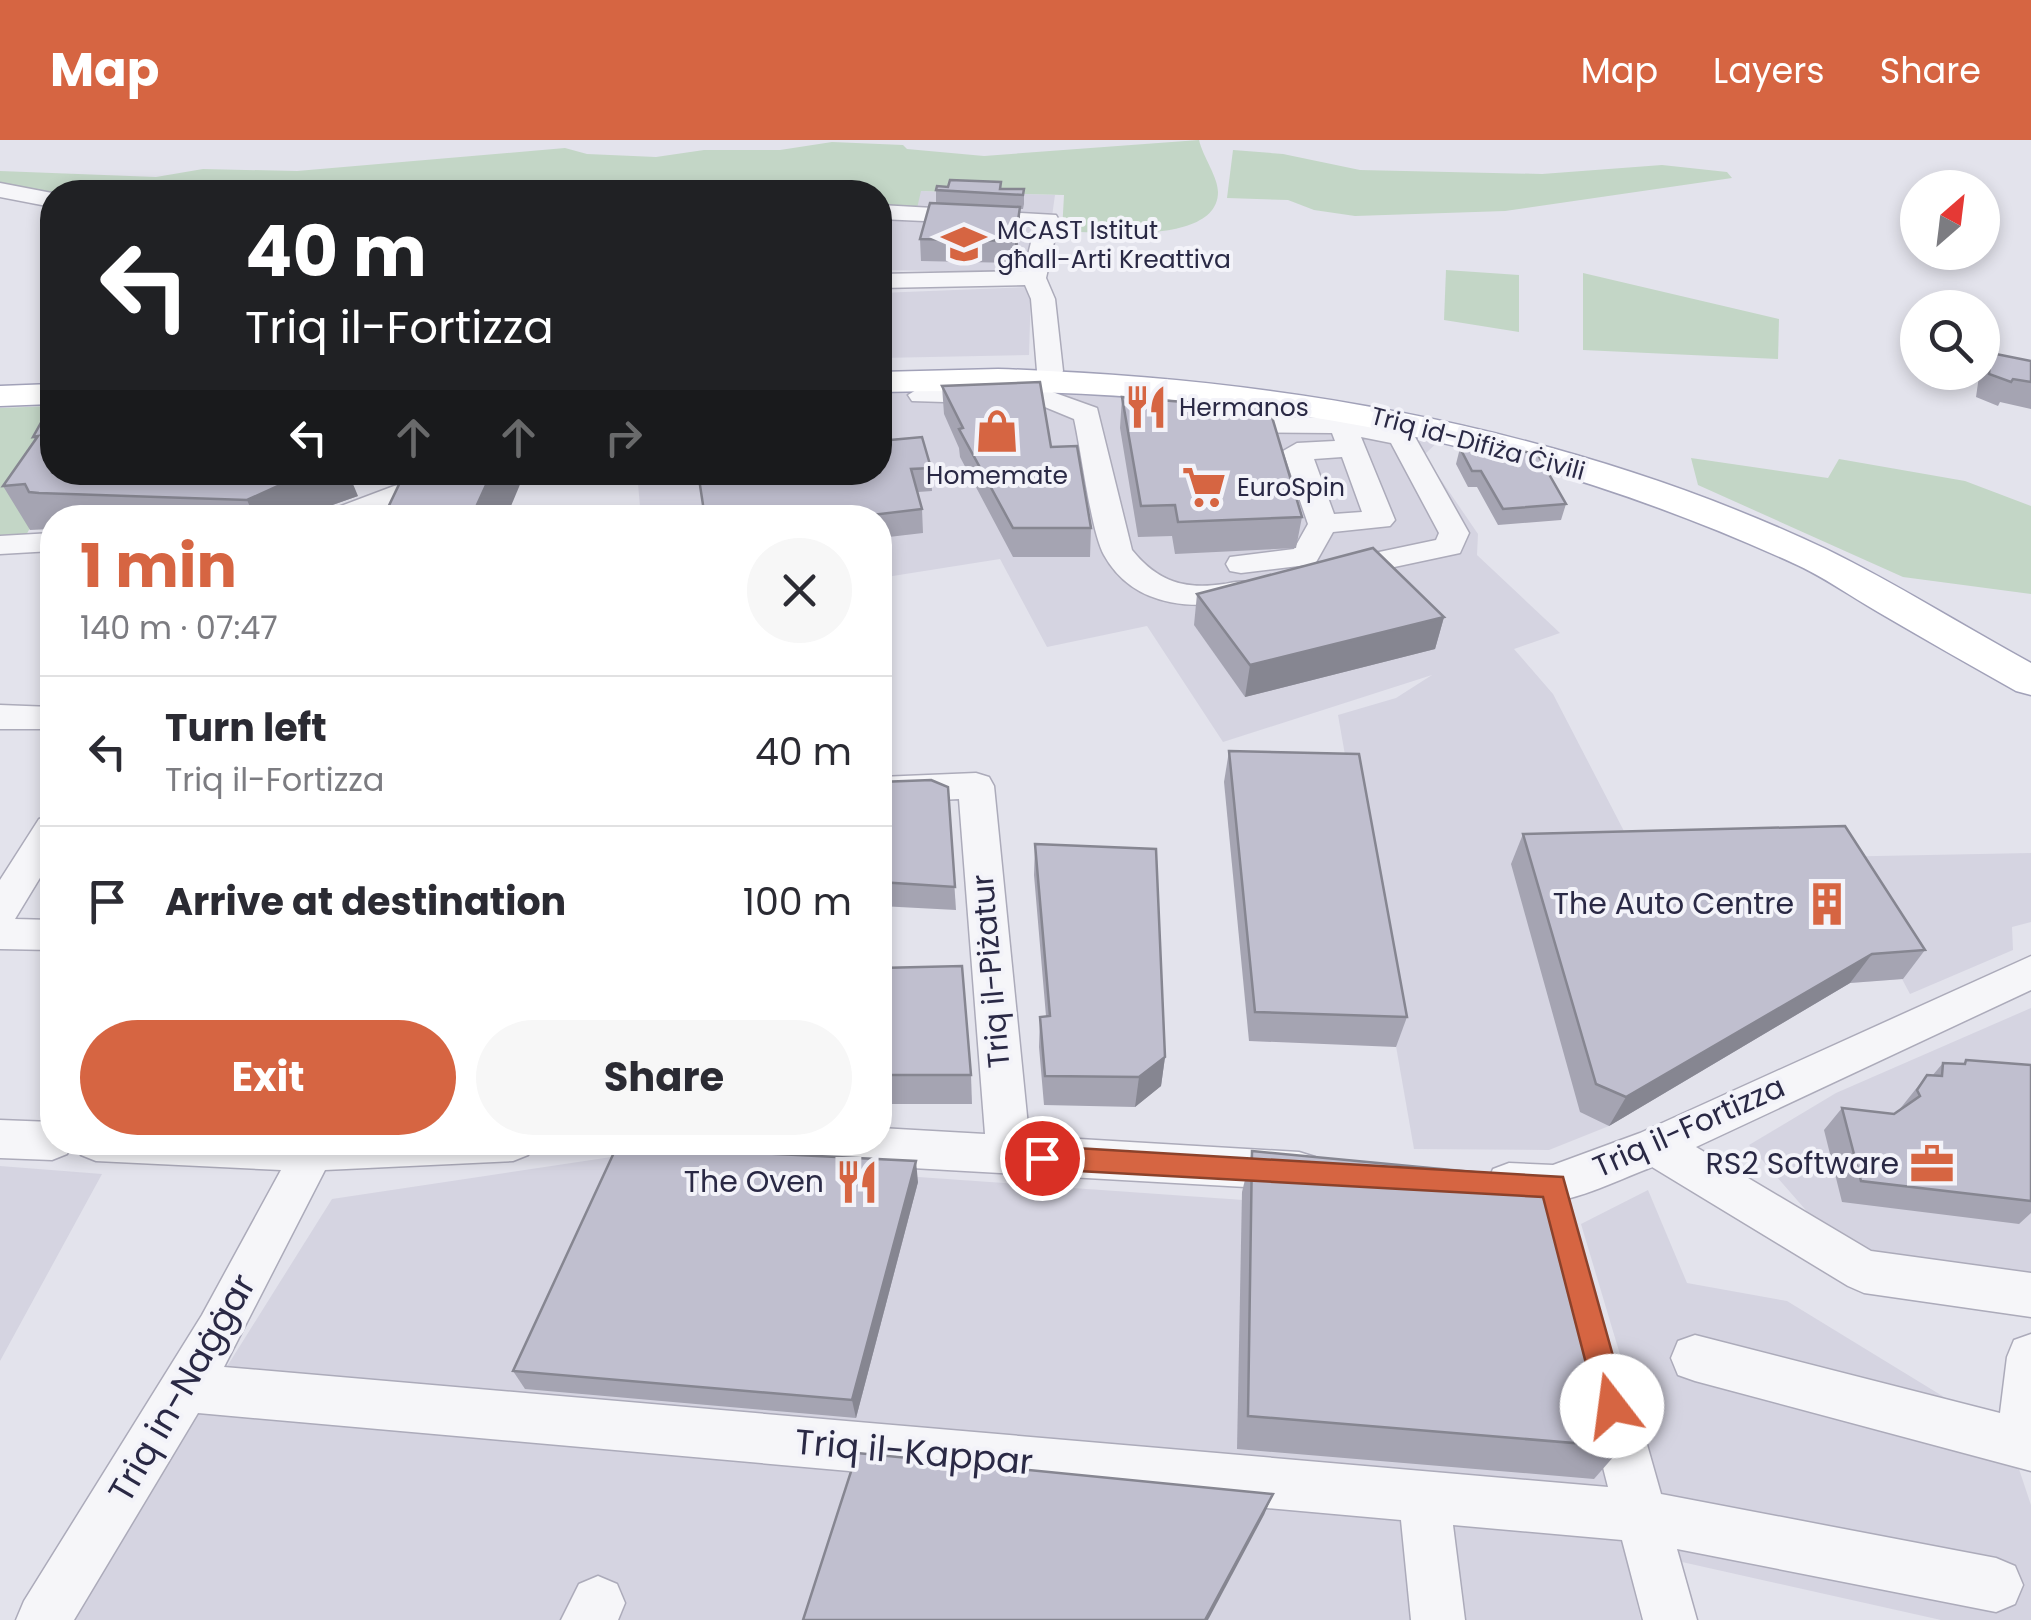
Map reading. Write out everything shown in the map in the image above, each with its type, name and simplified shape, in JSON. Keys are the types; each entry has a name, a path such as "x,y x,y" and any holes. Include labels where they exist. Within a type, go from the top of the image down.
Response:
{"main road":[{"name":"Triq id-Difiża Ċivili","path":"892,373 1271,400 1404,430 1480,439 1626,484 1810,556 2031,681"},
{"name":"Triq id-Difiża Ċivili","path":"892,383 1223,386 1349,403 1534,448 1630,478 1812,548 2031,668"},
{"path":"0,396 40,394"}],"street":[{"path":"0,190 40,198"},
{"path":"892,213 1048,220 1034,293 1048,383 1088,414 1123,416"},
{"path":"892,281 1034,293"},
{"path":"920,395 958,386"},
{"path":"1088,414 1117,552 1129,570 1147,584 1175,596 1202,599 1449,547 1454,533 1404,430 1346,437 1297,451 1324,524"},
{"path":"1196,422 1346,437"},
{"path":"1324,524 1380,520 1346,437"},
{"path":"370,505 404,492 439,485"},
{"path":"1242,564 1304,557 1324,524"},
{"path":"0,545 40,543"},
{"path":"0,717 40,718"},
{"name":"Triq il-Piżatur","path":"892,790 976,786 972,976 1009,1156"},
{"path":"0,911 17,859 40,839"},
{"path":"0,934 40,935"},
{"name":"Triq il-Fortizza","path":"1477,1181 1558,1204 1655,1146 2031,972"},
{"path":"0,1139 40,1140"},
{"path":"1655,1146 1864,1271 2031,1295"},
{"path":"892,1149 1344,1174"},
{"name":"Triq in-Naġġar","path":"43,1620 335,1155"},
{"path":"1592,1332 1670,1620"},
{"path":"2031,1357 2024,1412 2031,1434"},
{"path":"1695,1358 2031,1446"},
{"name":"Triq il-Kappar","path":"187,1388 1641,1516 1996,1584"},
{"path":"1424,1497 1438,1620"}],"shaded area":[{"name":"MCAST Istitut għall-Arti Kreattiva","path":"920,191 1055,195 1044,273 892,270 892,208"},
{"path":"1031,287 1029,355 892,358 892,293"},
{"path":"1074,384 1444,436 1424,455 1478,534 1477,555 1560,633 1514,649 1553,694 1626,835 1826,857 2031,853 2031,922 2012,927 2013,950 1910,994 1902,979 1850,983 1609,1126 1549,1150 1414,1149 1338,715 1396,698 1432,675 1223,742 1147,626 1047,647 1000,559 892,576 892,505 640,505 638,485 892,485 892,387"},
{"path":"2031,1008 2031,1279 1864,1255 1818,1224 1749,1145 1836,1093"},
{"path":"618,1156 1544,1221 1641,1620 68,1620 332,1199"},
{"path":"0,1166 102,1174 0,1361"},
{"path":"1648,1190 1687,1283 1787,1301 1980,1419 2018,1466 2031,1505 2031,1620 1941,1620 1682,1562 1581,1224"}],"green space":[{"path":"1199,140 1218,192 1213,209 1198,221 1178,228 1126,233 1062,231 1064,195 921,191 915,217 892,216 892,180 40,180 40,193 0,186 0,171 156,177 203,169 297,171 565,148 587,154 656,157 704,150 780,150 832,142 903,145 907,149 984,156"},
{"path":"1233,150 1283,154 1360,170 1542,174 1662,165 1727,172 1732,178 1505,211 1355,216 1314,210 1288,200 1227,198"},
{"path":"1446,270 1519,275 1519,332 1444,320"},
{"path":"1583,273 1779,319 1778,359 1583,350"},
{"path":"40,406 40,485 54,485 25,537 0,536 0,408"},
{"path":"1691,458 1828,478 1839,459 1965,481 2031,506 2031,594 1903,577 1698,485"}],"building":[{"path":"950,180 1001,182 1000,189 1024,189 1023,195 936,190 937,186 948,187"},
{"path":"930,203 1020,207 1015,241 920,239"},
{"path":"2000,355 2031,361 2031,382 2000,378"},
{"path":"1040,382 1051,447 1077,446 1091,528 1013,528 959,429 963,428 942,386"},
{"name":"EuroSpin","path":"1122,397 1197,406 1269,407 1302,517 1178,522 1175,505 1141,506"},
{"path":"40,424 40,485 280,485 247,500 39,493 29,492 25,484 3,486 38,436 33,437"},
{"path":"922,437 931,468 911,469 922,509 892,513 892,505 703,505 700,485 892,485 892,440"},
{"path":"1505,446 1538,455 1566,504 1503,509 1481,471 1472,471 1460,448"},
{"path":"399,485 486,485 477,505 389,505"},
{"path":"1373,548 1444,617 1250,665 1197,594"},
{"path":"1229,751 1359,754 1407,1017 1255,1012"},
{"path":"931,780 948,787 955,887 892,883 892,782"},
{"path":"1845,826 1925,950 1872,954 1626,1097 1596,1084 1523,834"},
{"path":"1035,844 1156,849 1165,1057 1139,1077 1045,1076 1040,1017 1050,1016"},
{"path":"962,966 971,1075 892,1075 892,968"},
{"name":"RS2 Software","path":"1966,1060 2031,1065 2031,1201 1861,1181 1842,1108 1894,1114 1920,1096 1917,1090 1927,1075 1942,1076 1943,1063 1965,1064"},
{"path":"1252,1151 1559,1180 1590,1296 1622,1447 1248,1416"},
{"path":"613,1155 796,1155 916,1161 852,1400 513,1371"},
{"path":"857,1453 1273,1494 1205,1620 803,1620"}],"place":[{"name":"MCAST Istitut għall-Arti Kreattiva","path":"964,244"},
{"name":"Hermanos","path":"1146,407"},
{"name":"Homemate","path":"997,431"},
{"name":"EuroSpin","path":"1204,487"},
{"name":"The Auto Centre","path":"1827,904"},
{"name":"RS2 Software","path":"1932,1164"},
{"name":"The Oven","path":"857,1182"}],"route":[{"path":"1042,1158 1553,1185 1612,1406"}]}
